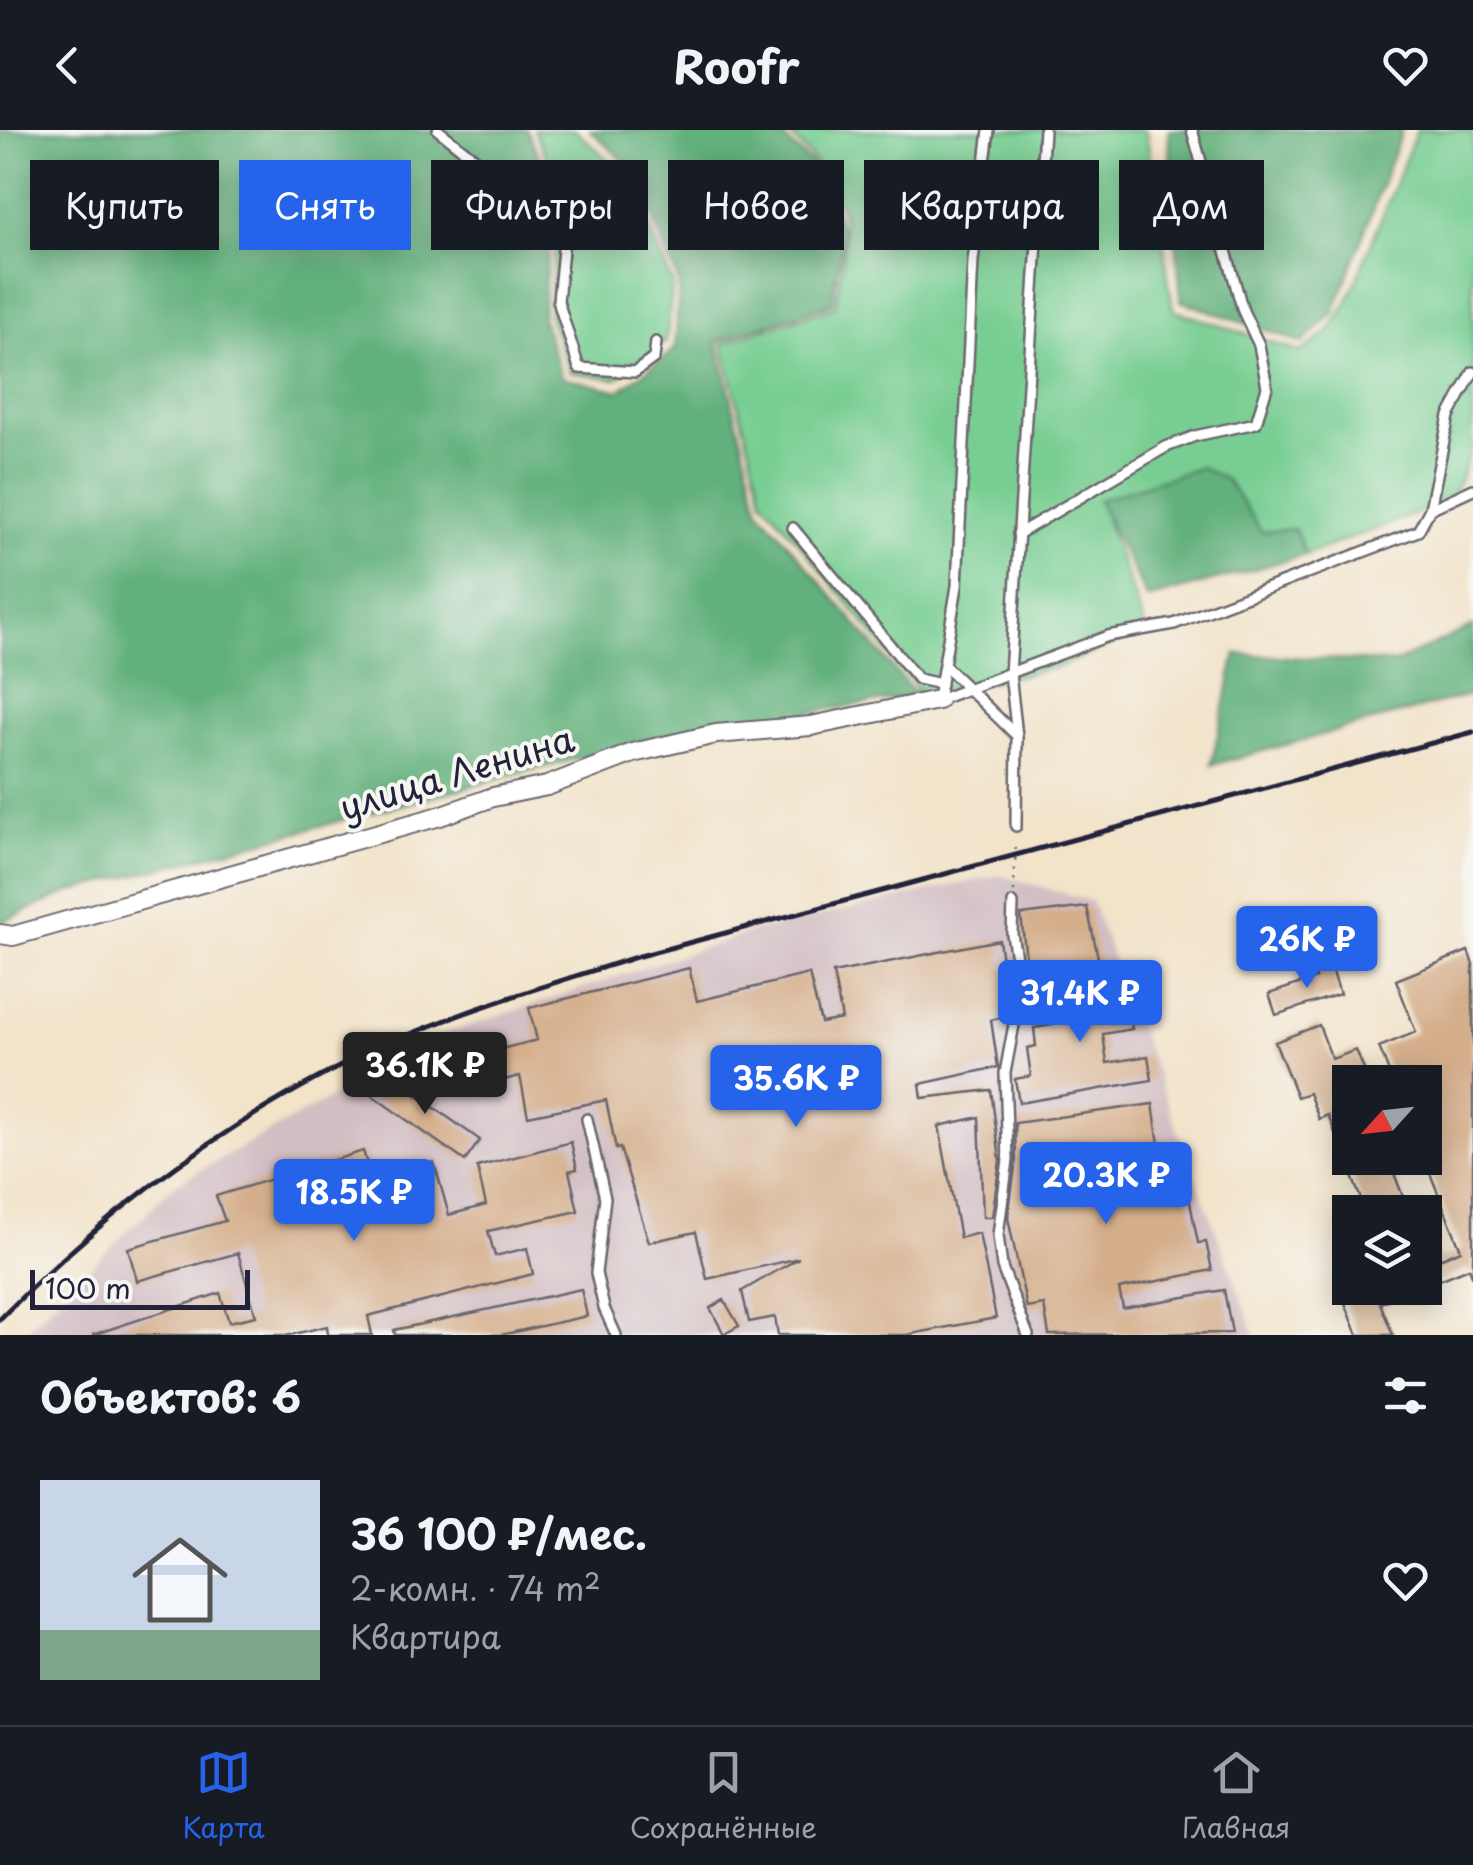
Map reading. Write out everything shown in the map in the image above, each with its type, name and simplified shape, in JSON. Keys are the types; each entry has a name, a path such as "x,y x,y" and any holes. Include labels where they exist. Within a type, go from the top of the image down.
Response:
{"street":[{"name":"улица Ленина","path":"0,934 13,936 493,797 547,786 633,753 716,734 811,726 940,692"}],"lane":[{"path":"438,130 565,229 558,301 580,368 635,372 654,358 656,342"},
{"path":"940,692 957,586 974,261 989,130"},
{"path":"1016,826 1017,736 1010,674 1044,130"},
{"path":"1018,534 1166,448 1195,436 1256,423 1267,387 1260,345 1243,311 1192,130"},
{"path":"793,528 918,679 940,692 969,690 1108,636 1174,624 1418,531 1430,508 1449,416 1473,372"},
{"path":"1430,508 1473,489"},
{"path":"945,666 1017,736"},
{"path":"1013,904 1012,934 1021,987 1005,1073 1008,1160 998,1235 1002,1266 1028,1335"},
{"path":"586,1119 605,1198 596,1273 604,1308 616,1335"}],"path":[{"path":"1013,904 1016,826"}],"shaded area":[{"path":"999,875 1091,901 1255,1335 21,1335 176,1184 447,1033 754,931"}],"green space":[{"path":"0,130 527,130 540,160 431,160 431,250 548,250 542,318 562,377 619,391 675,349 679,283 648,204 648,160 623,160 590,130 775,130 807,160 668,160 668,250 840,250 832,303 717,341 759,509 909,687 924,695 678,732 69,892 0,923"},
{"path":"534,130 575,130 608,160 548,160"},
{"path":"785,130 1146,130 1150,160 1119,160 1119,250 1164,250 1173,310 1300,352 1329,332 1347,303 1417,130 1465,130 1473,134 1473,446 1451,501 1305,555 1295,529 1262,532 1226,480 1099,500 1146,630 1058,667 924,695 763,500 722,343 835,306 844,250 844,160 813,160"},
{"path":"1168,130 1402,130 1334,313 1302,343 1181,301 1177,250 1264,250 1264,160 1170,160"},
{"path":"648,226 673,285 666,342 616,379 570,372 549,316 555,250 648,250"},
{"path":"1201,467 1226,480 1262,532 1295,529 1305,555 1147,599 1098,500"},
{"path":"1473,626 1473,694 1211,765 1236,654 1395,663"}],"building":[{"path":"1087,907 1099,962 1047,985 1046,975 1028,976 1021,915"},
{"path":"999,940 1009,1009 1007,1016 991,1020 998,1067 920,1084 922,1098 991,1090 1000,1160 992,1217 983,1217 979,1117 939,1126 960,1238 979,1233 996,1318 906,1335 778,1335 775,1317 749,1322 742,1291 799,1258 707,1279 696,1232 649,1242 620,1148 616,1149 606,1100 528,1116 520,1076 504,1080 497,1050 537,1040 529,1008 689,968 697,1001 809,974 821,1023 842,1019 833,973"},
{"path":"1468,951 1473,964 1473,1278 1469,1268 1442,1279 1442,1258 1461,1250 1442,1195 1431,1175 1442,1175 1442,1065 1386,1065 1379,1047 1416,1032 1396,980"},
{"path":"1330,963 1340,994 1276,1015 1269,994 1316,978 1312,968"},
{"path":"1115,979 1117,997 1127,995 1132,1029 1103,1034 1107,1063 1148,1056 1152,1080 1019,1103 1015,1079 1031,1076 1027,1048 1036,1046 1034,1028 1053,1025 1048,990"},
{"path":"1319,1025 1332,1059 1356,1050 1362,1065 1332,1065 1332,1125 1328,1115 1319,1119 1309,1093 1297,1097 1275,1042"},
{"path":"385,1073 480,1140 465,1161 370,1094"},
{"path":"1153,1104 1160,1151 1172,1150 1179,1194 1188,1192 1198,1243 1206,1242 1212,1270 1119,1289 1123,1308 1224,1290 1232,1333 1049,1335 1044,1305 1027,1308 1008,1218 1016,1160 1015,1123"},
{"path":"571,1142 577,1169 569,1171 578,1211 488,1231 495,1256 527,1248 533,1274 368,1316 372,1335 328,1335 327,1326 290,1335 92,1335 220,1293 229,1322 256,1316 238,1253 137,1281 128,1248 225,1221 216,1196 363,1151 372,1179 434,1162 449,1215 486,1205 477,1167"},
{"path":"1352,1175 1395,1175 1402,1195 1359,1195"},
{"path":"581,1289 587,1316 501,1335 395,1335 394,1330"},
{"path":"724,1300 739,1326 724,1334 710,1308"},
{"path":"1346,1305 1381,1305 1393,1335 1358,1335"}],"railway":[{"path":"0,1319 76,1246 157,1180 288,1094 407,1035 636,957 1473,732"}]}
